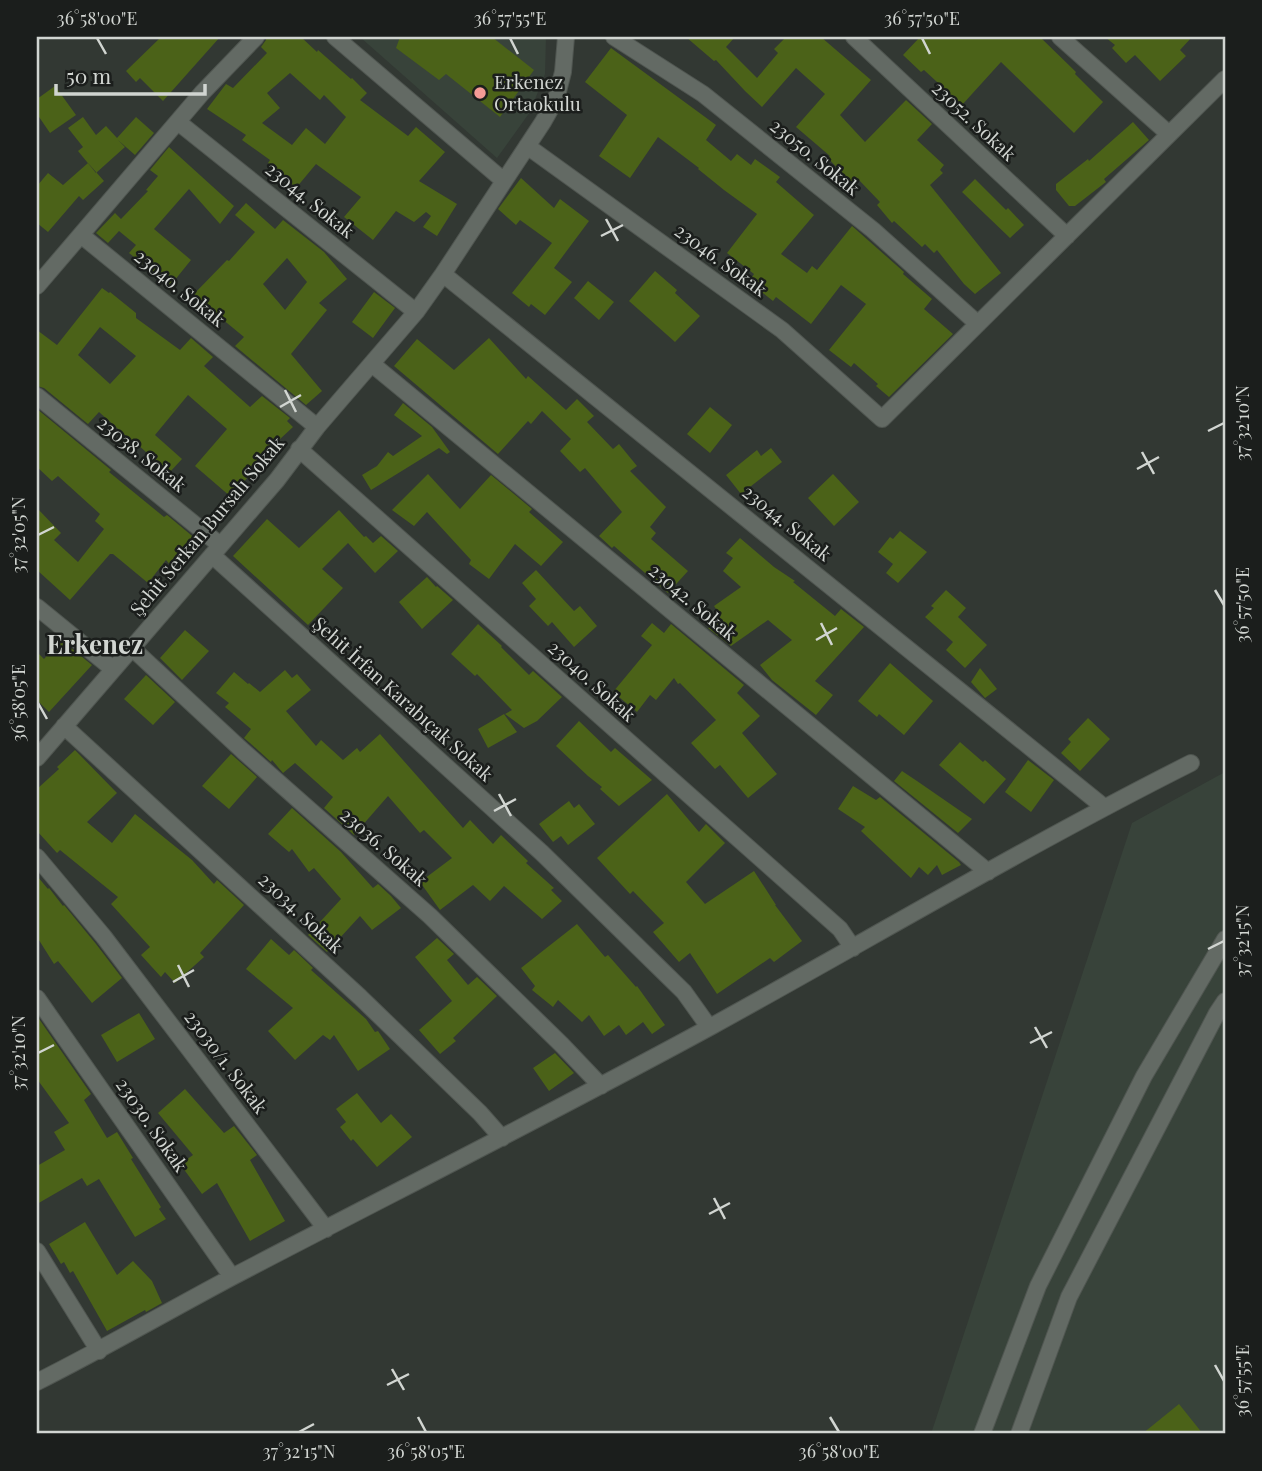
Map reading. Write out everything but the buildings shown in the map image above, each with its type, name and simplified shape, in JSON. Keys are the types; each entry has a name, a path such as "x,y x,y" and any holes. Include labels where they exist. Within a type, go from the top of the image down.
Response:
{"street":[{"path":"37,286 202,93 256,37"},
{"path":"335,37 504,181"},
{"name":"Şehit Serkan Bursalı Sokak","path":"37,758 277,480 317,427 416,312 556,99 563,72 566,37"},
{"name":"23050. Sokak","path":"614,37 703,94 873,230 978,324"},
{"name":"23052. Sokak","path":"854,37 1067,236"},
{"path":"1060,37 1169,134"},
{"path":"978,324 1225,79"},
{"name":"23044. Sokak","path":"178,122 416,312"},
{"name":"23046. Sokak","path":"527,146 782,330 881,419 978,324"},
{"name":"23040. Sokak","path":"81,235 317,427"},
{"name":"23044. Sokak","path":"443,274 1104,807"},
{"name":"23042. Sokak","path":"372,364 988,872"},
{"name":"23038. Sokak","path":"37,396 216,550"},
{"name":"23040. Sokak","path":"299,449 840,929 853,948"},
{"name":"Şehit İrfan Karabıçak Sokak","path":"216,550 542,853 684,992 709,1027"},
{"path":"37,607 113,670"},
{"name":"23036. Sokak","path":"132,648 243,751 430,916 601,1086"},
{"name":"23034. Sokak","path":"64,726 360,997 480,1113 502,1139"},
{"path":"37,1382 232,1277 601,1086 1104,807 1191,763"},
{"name":"23030/1. Sokak","path":"37,857 104,937 326,1229"},
{"path":"982,1434 1038,1286 1144,1076 1225,939"},
{"name":"23030. Sokak","path":"37,998 232,1277"},
{"path":"1019,1434 1069,1297 1225,1001"},
{"path":"37,1251 99,1351"}],"shaded area":[{"name":"Erkenez Ortaokulu","path":"360,37 546,37 545,74 530,112 497,158"},
{"path":"1225,772 1225,1434 931,1434 1132,823"}],"place":[{"name":"Erkenez Ortaokulu","path":"480,93"}],"district":[{"name":"Erkenez","path":"95,645"}]}
